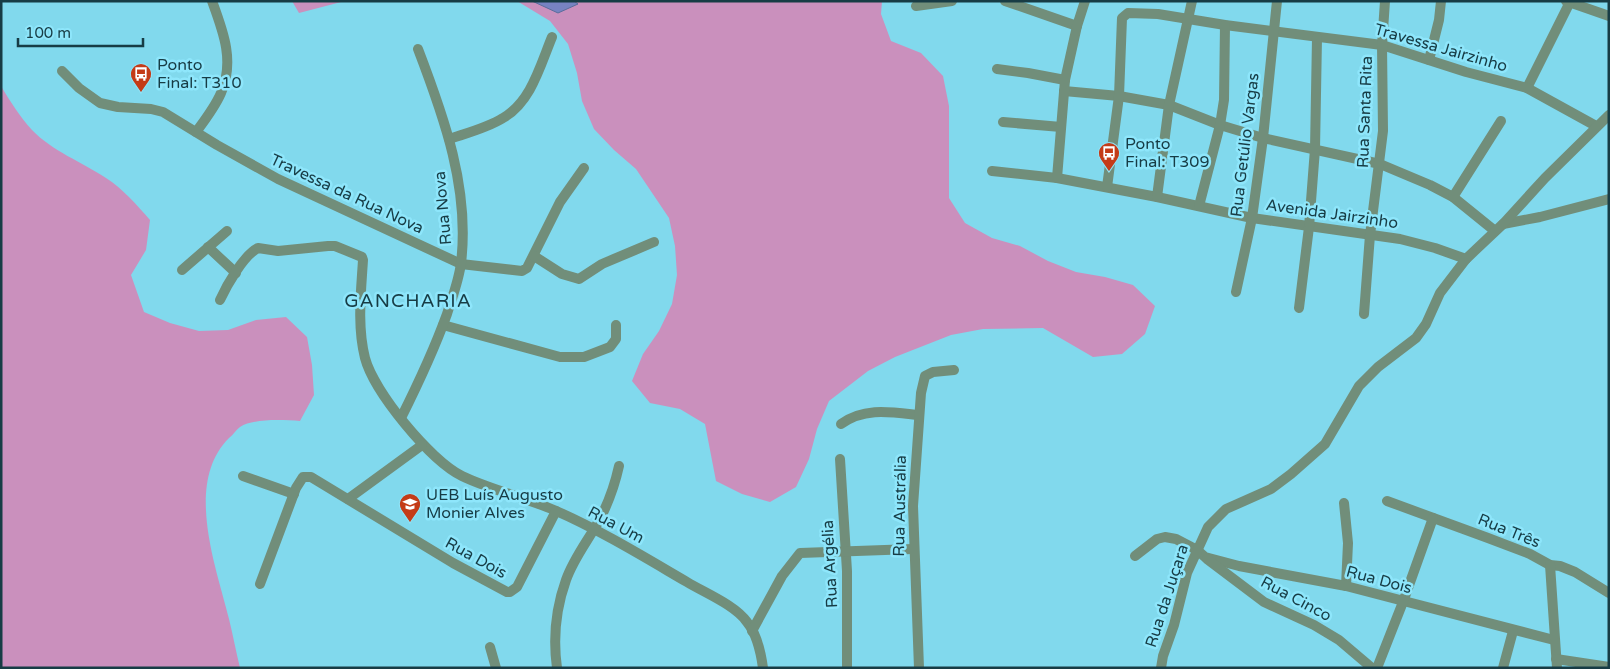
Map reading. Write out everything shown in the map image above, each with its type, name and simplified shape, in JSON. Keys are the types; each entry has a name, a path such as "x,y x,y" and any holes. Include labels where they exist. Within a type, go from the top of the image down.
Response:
{"street":[{"path":"196,132 221,93 227,69 228,53 224,34 212,1"},
{"path":"916,6 952,1"},
{"path":"1005,1 1078,26"},
{"path":"1057,178 1065,80 1085,1"},
{"path":"1157,197 1169,105 1192,1"},
{"name":"Rua Getúlio Vargas","path":"1236,292 1252,218 1263,138 1277,1"},
{"name":"Rua Santa Rita","path":"1364,314 1370,235 1383,131 1382,45 1385,1"},
{"path":"1429,60 1439,20 1441,1"},
{"path":"1527,88 1568,2 1609,16"},
{"name":"Travessa Jairzinho","path":"1119,96 1122,18 1125,14 1134,12 1274,30 1317,38 1382,45 1527,88 1596,126"},
{"path":"1199,206 1220,125 1224,100 1225,25"},
{"path":"449,139 493,123 513,112 522,103 530,89 552,37"},
{"path":"1299,308 1309,227 1315,149 1317,38"},
{"name":"Rua Nova","path":"401,418 424,372 453,296 461,264 463,224 457,174 449,139 438,102 418,50"},
{"path":"997,69 1065,80"},
{"name":"Travessa da Rua Nova","path":"62,71 79,88 100,103 118,107 157,110 278,179 461,264 522,271 528,268 560,202 584,168"},
{"path":"1064,91 1119,96 1169,105 1220,125 1263,138 1380,164 1453,197 1499,227 1609,199"},
{"path":"1107,187 1119,96"},
{"path":"1466,260 1596,126 1609,115"},
{"path":"1453,197 1501,121"},
{"path":"1003,122 1061,126"},
{"name":"Avenida Jairzinho","path":"992,171 1057,178 1252,218 1400,239 1435,248 1466,260"},
{"path":"182,270 227,231"},
{"path":"534,256 562,274 579,279 602,264 654,242"},
{"name":"Rua Um","path":"236,273 253,250 260,247 278,251 328,246 359,255 364,260 361,291 361,324 365,359 380,388 422,445 462,476 556,511 594,529 727,605 740,614 747,622 752,631 763,668"},
{"path":"208,248 236,273 220,300"},
{"name":"Rua da Juçara","path":"1161,668 1187,573 1201,553 1208,526 1221,513 1271,489 1325,444 1359,386 1378,367 1416,338 1426,324 1440,293 1466,260"},
{"path":"442,325 560,358 584,357 610,347 616,339 616,325"},
{"name":"Rua Austrália","path":"919,668 913,549 913,506 918,415 925,376 933,372 954,370"},
{"path":"841,424 863,413 889,412 918,415"},
{"path":"348,499 422,445"},
{"name":"Rua Argélia","path":"840,459 842,510 847,552 847,668"},
{"path":"557,668 555,652 556,630 561,595 571,568 606,506 620,466"},
{"path":"243,476 294,494"},
{"name":"Rua Dois","path":"260,584 294,494 301,478 307,476 453,563 507,592 517,588 556,511"},
{"name":"Rua Três","path":"1387,501 1530,554 1550,565 1557,664"},
{"path":"1344,503 1348,543 1346,586"},
{"path":"1377,668 1433,518"},
{"path":"1135,556 1156,539 1166,537 1176,539 1201,553"},
{"path":"752,631 782,576 799,554 806,552 913,549"},
{"name":"Rua Dois","path":"1201,553 1250,569 1346,586 1513,631 1554,640"},
{"name":"Rua Cinco","path":"1201,553 1264,602 1314,625 1339,640 1372,668"},
{"path":"1550,565 1560,566 1574,572 1609,593"},
{"path":"1503,668 1513,631"},
{"path":"490,646 496,668"},
{"path":"1557,664 1609,666"}],"shaded area":[{"path":"292,1 345,1 299,13"},
{"path":"517,1 882,1 881,14 891,41 921,53 943,76 949,106 949,198 965,223 992,238 1020,246 1048,261 1076,272 1105,277 1133,285 1155,306 1145,334 1122,354 1093,357 1043,328 983,329 951,335 895,357 868,371 829,401 817,429 809,459 796,487 770,502 742,494 716,481 705,424 680,409 650,403 632,381 643,354 659,331 672,304 677,275 675,246 669,218 636,169 594,129 582,101 577,73 568,44 550,21"},
{"path":"1,86 23,120 32,130 58,150 112,182 150,220 146,250 131,275 144,312 170,323 199,331 228,330 256,320 286,317 307,337 312,365 314,395 300,421 261,421 240,427 229,438 216,457 208,478 206,501 207,526 211,550 240,668 1,668"}],"water":[{"path":"532,1 574,1 578,4 558,13"}],"place":[{"name":"Ponto Final: T310","path":"141,93"},
{"name":"Ponto Final: T309","path":"1109,172"},
{"name":"UEB Luís Augusto Monier Alves","path":"410,523"}],"district":[{"name":"GANCHARIA","path":"408,301"}]}
